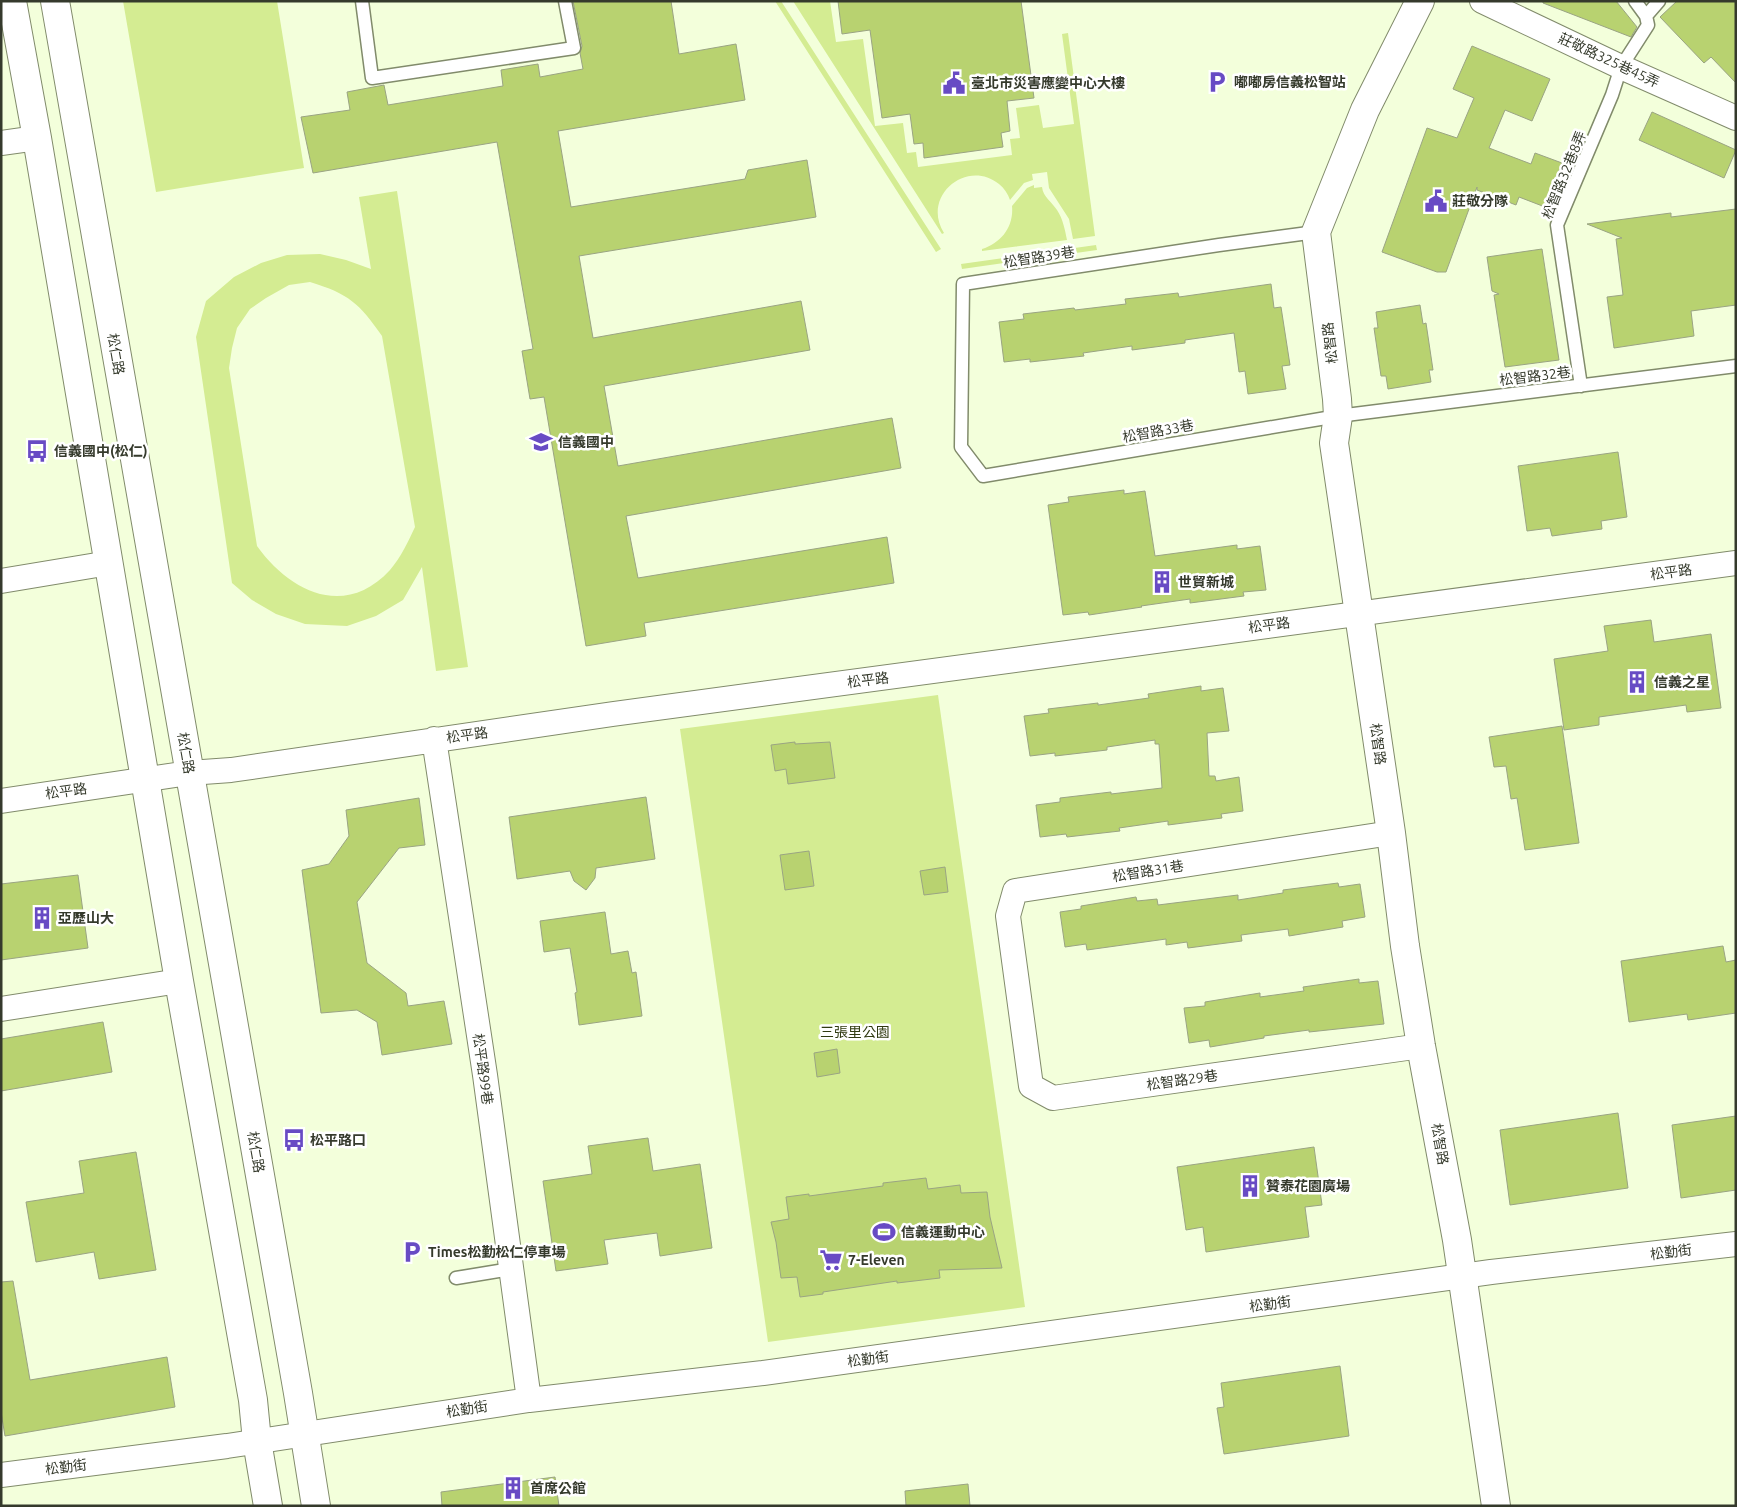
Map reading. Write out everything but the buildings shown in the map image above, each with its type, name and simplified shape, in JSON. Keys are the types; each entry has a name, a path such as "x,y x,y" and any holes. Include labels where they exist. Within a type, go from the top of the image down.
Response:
{"street":[{"path":"12,1 252,1390 257,1441 268,1506"},
{"name":"松仁路","path":"54,1 298,1393 303,1434 316,1506"},
{"name":"松智路","path":"1420,1 1365,110 1316,232 1338,416 1334,443 1391,833 1405,946 1463,1276 1496,1506"},
{"name":"莊敬路325巷45弄","path":"1482,1 1621,67 1736,118"},
{"path":"1,143 37,138"},
{"path":"1,581 109,562"},
{"name":"松平路","path":"1,800 189,773 231,770 434,739 1736,563"},
{"name":"松平路99巷","path":"434,739 485,1075 529,1400"},
{"name":"松智路31巷","path":"1020,1001 1008,916 1015,891 1391,833"},
{"path":"1,1009 180,981"},
{"name":"松智路29巷","path":"1020,1001 1031,1086 1053,1098 1422,1046"},
{"name":"松勤街","path":"1,1475 257,1441 529,1400 773,1371 1463,1276 1736,1244"}],"lane":[{"path":"362,1 372,78 574,48 565,1"},
{"path":"1635,1 1646,16 1660,1"},
{"name":"松智路32巷8弄","path":"1582,386 1557,225 1612,95 1621,67 1648,25 1646,16"},
{"name":"松智路39巷","path":"983,476 961,447 963,284 1316,232"},
{"name":"松智路32巷","path":"1338,416 1736,366"},
{"name":"松智路33巷","path":"983,476 1338,416"},
{"path":"456,1278 511,1269"}],"green space":[{"path":"123,1 277,1 304,168 156,192"},
{"path":"775,1 781,1 941,249 936,252"},
{"path":"793,1 830,1 836,42 863,39 875,126 903,123 907,153 916,152 918,167 1012,155 1010,139 1020,138 1016,108 1039,105 1043,128 1074,124 1062,34 1068,33 1095,236 1073,239 1069,219 1049,188 1047,172 1032,174 1033,180 1024,183 1010,200 1006,191 999,184 986,177 973,176 961,179 950,185 938,206 938,219 944,233 942,234"},
{"path":"1034,185 1034,188 1042,187 1046,197 1057,210 1067,240 982,251 982,249 995,243 1005,233 1011,221 1012,206 1027,188"},
{"path":"397,191 468,667 436,671 422,567 403,600 376,616 347,626 305,624 276,614 252,600 232,583 196,337 206,301 234,277 261,263 287,255 320,254 346,260 371,269 359,197","holes":["310,282 323,286 352,301 367,315 382,336 415,527 401,555 390,570 373,585 355,593 337,596 319,594 302,587 285,576 257,546 229,368 237,328 250,309 289,285"]},
{"path":"1096,245 1097,250 962,269 961,264"},
{"name":"三張里公園","path":"938,695 1025,1307 768,1342 680,729"}],"place":[{"name":"嘟嘟房信義松智站","path":"1217,82"},
{"name":"臺北市災害應變中心大樓","path":"954,83"},
{"name":"莊敬分隊","path":"1436,201"},
{"name":"信義國中","path":"541,442"},
{"name":"信義國中(松仁)","path":"37,451"},
{"name":"世貿新城","path":"1162,582"},
{"name":"信義之星","path":"1637,682"},
{"name":"亞歷山大","path":"42,918"},
{"name":"松平路口","path":"294,1140"},
{"name":"贊泰花園廣場","path":"1250,1186"},
{"name":"信義運動中心","path":"884,1232"},
{"name":"Times松勤松仁停車場","path":"412,1252"},
{"name":"7-Eleven","path":"831,1260"},
{"name":"首席公館","path":"513,1488"}]}
